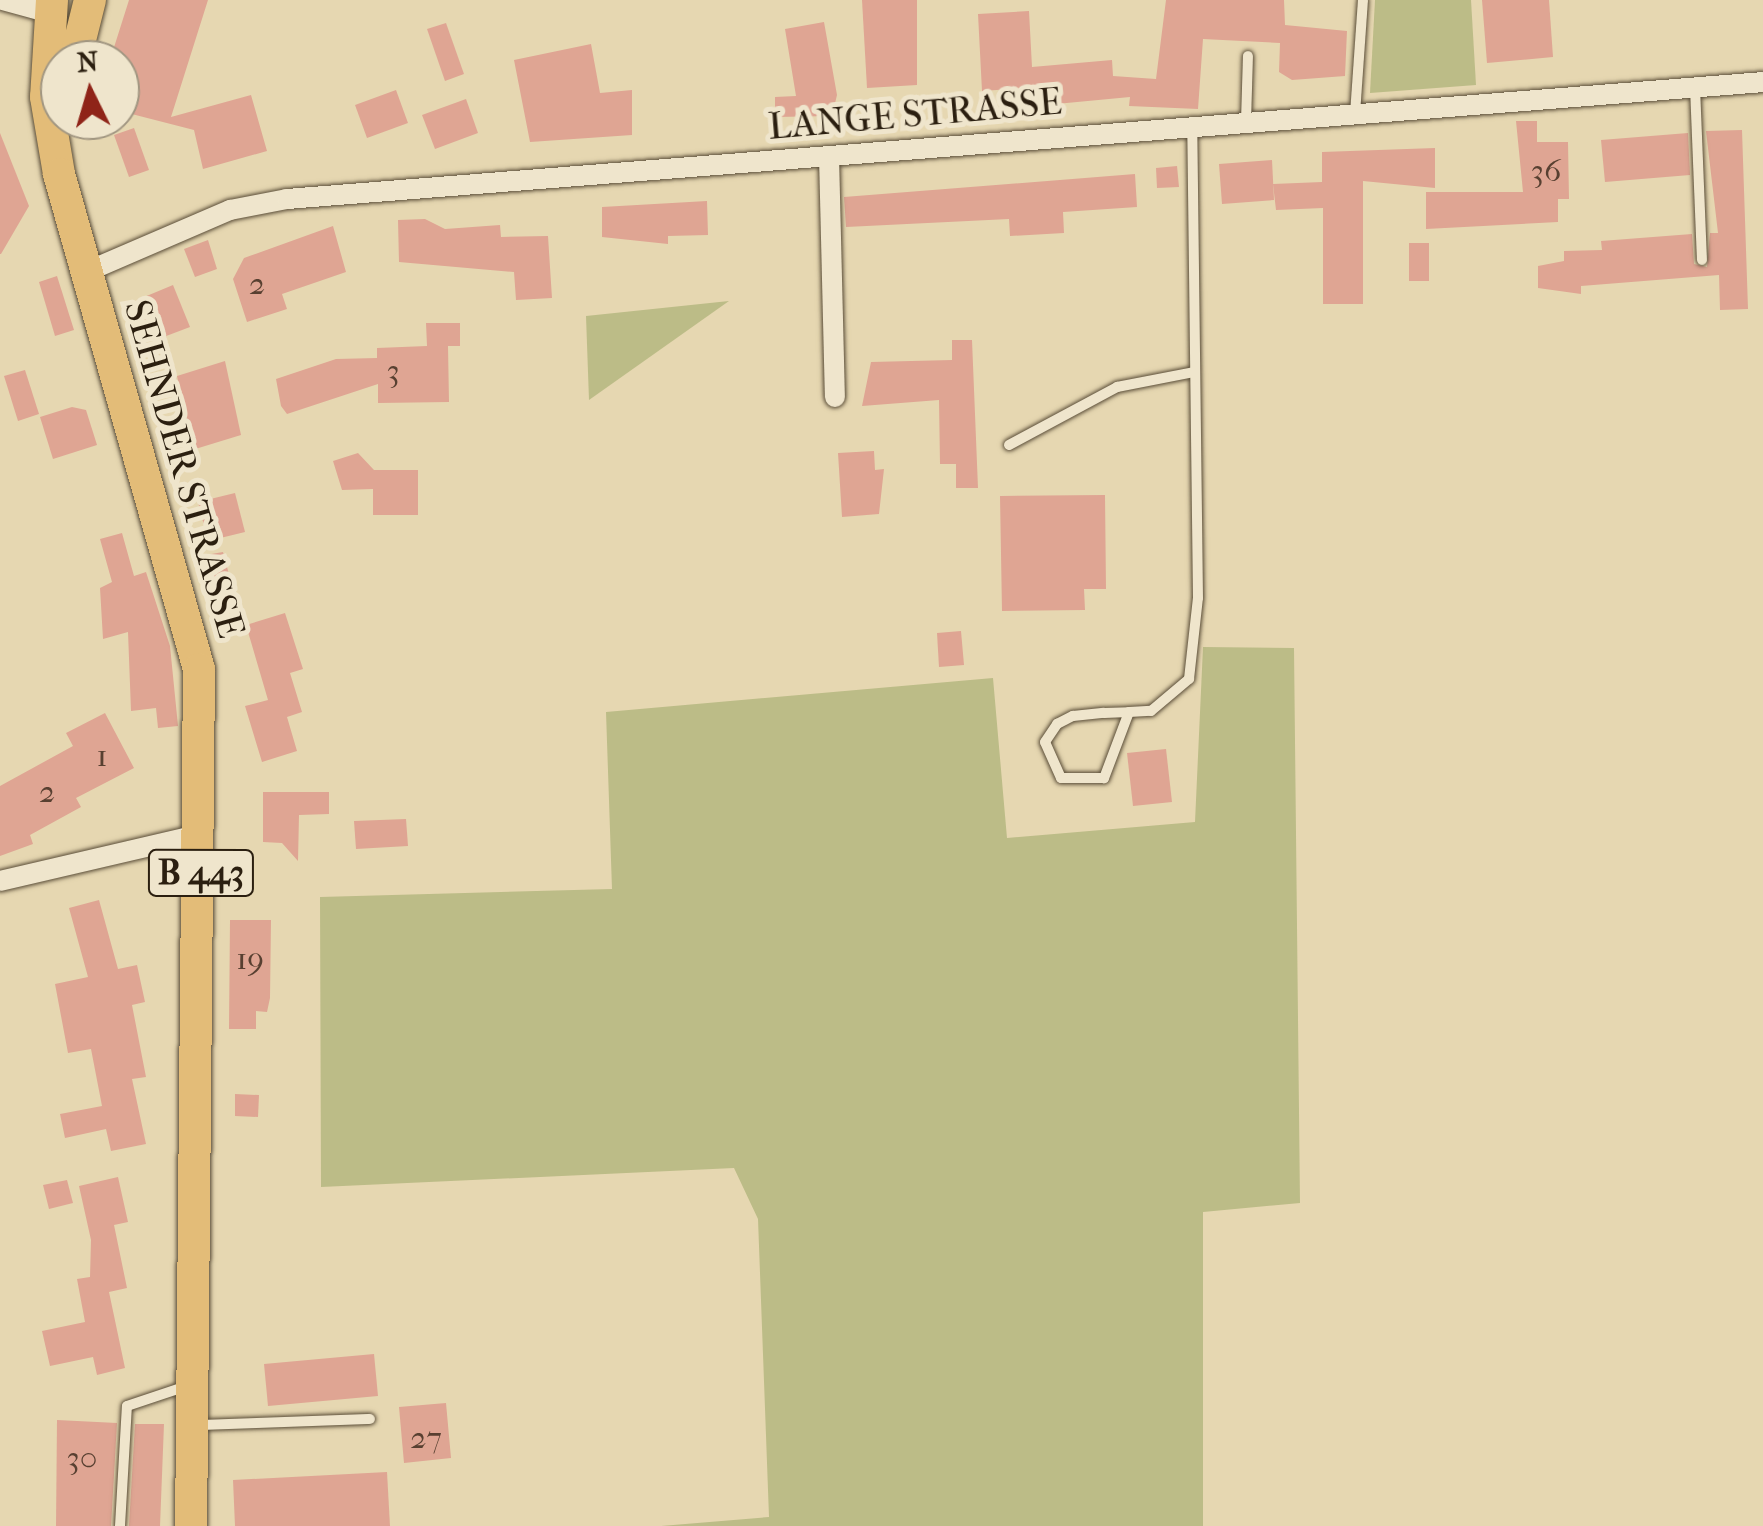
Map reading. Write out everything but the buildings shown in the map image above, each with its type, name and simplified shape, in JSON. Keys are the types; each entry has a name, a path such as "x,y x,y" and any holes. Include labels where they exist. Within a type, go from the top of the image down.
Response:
{"main road":[{"name":"SEHNDER STRASSE","path":"51,6 46,97 86,272 189,611 203,732 191,1526"},
{"path":"80,40 87,11"},
{"name":"SEHNDER STRASSE","path":"70,140 77,238"}],"street":[{"path":"2,0 87,11"},
{"name":"LANGE STRASSE","path":"86,272 257,204 1763,82"},
{"path":"829,156 835,396"},
{"path":"0,882 202,834"}],"lane":[{"path":"1355,114 1363,0"},
{"path":"1246,122 1248,56"},
{"path":"1695,86 1702,260"},
{"path":"1129,712 1104,778 1061,778 1045,742 1057,724 1129,712 1151,712 1189,679 1198,598 1192,127"},
{"path":"1009,446 1118,386 1194,372"},
{"path":"120,1526 127,1406 194,1383"},
{"path":"193,1425 370,1418"}],"green space":[{"path":"1375,0 1471,0 1476,85 1370,93"},
{"path":"729,301 589,400 586,316"},
{"path":"1203,647 1294,648 1300,1203 1203,1212 1203,1526 661,1526 769,1517 758,1219 734,1168 321,1187 320,897 612,889 606,712 993,678 1007,838 1195,822"}]}
